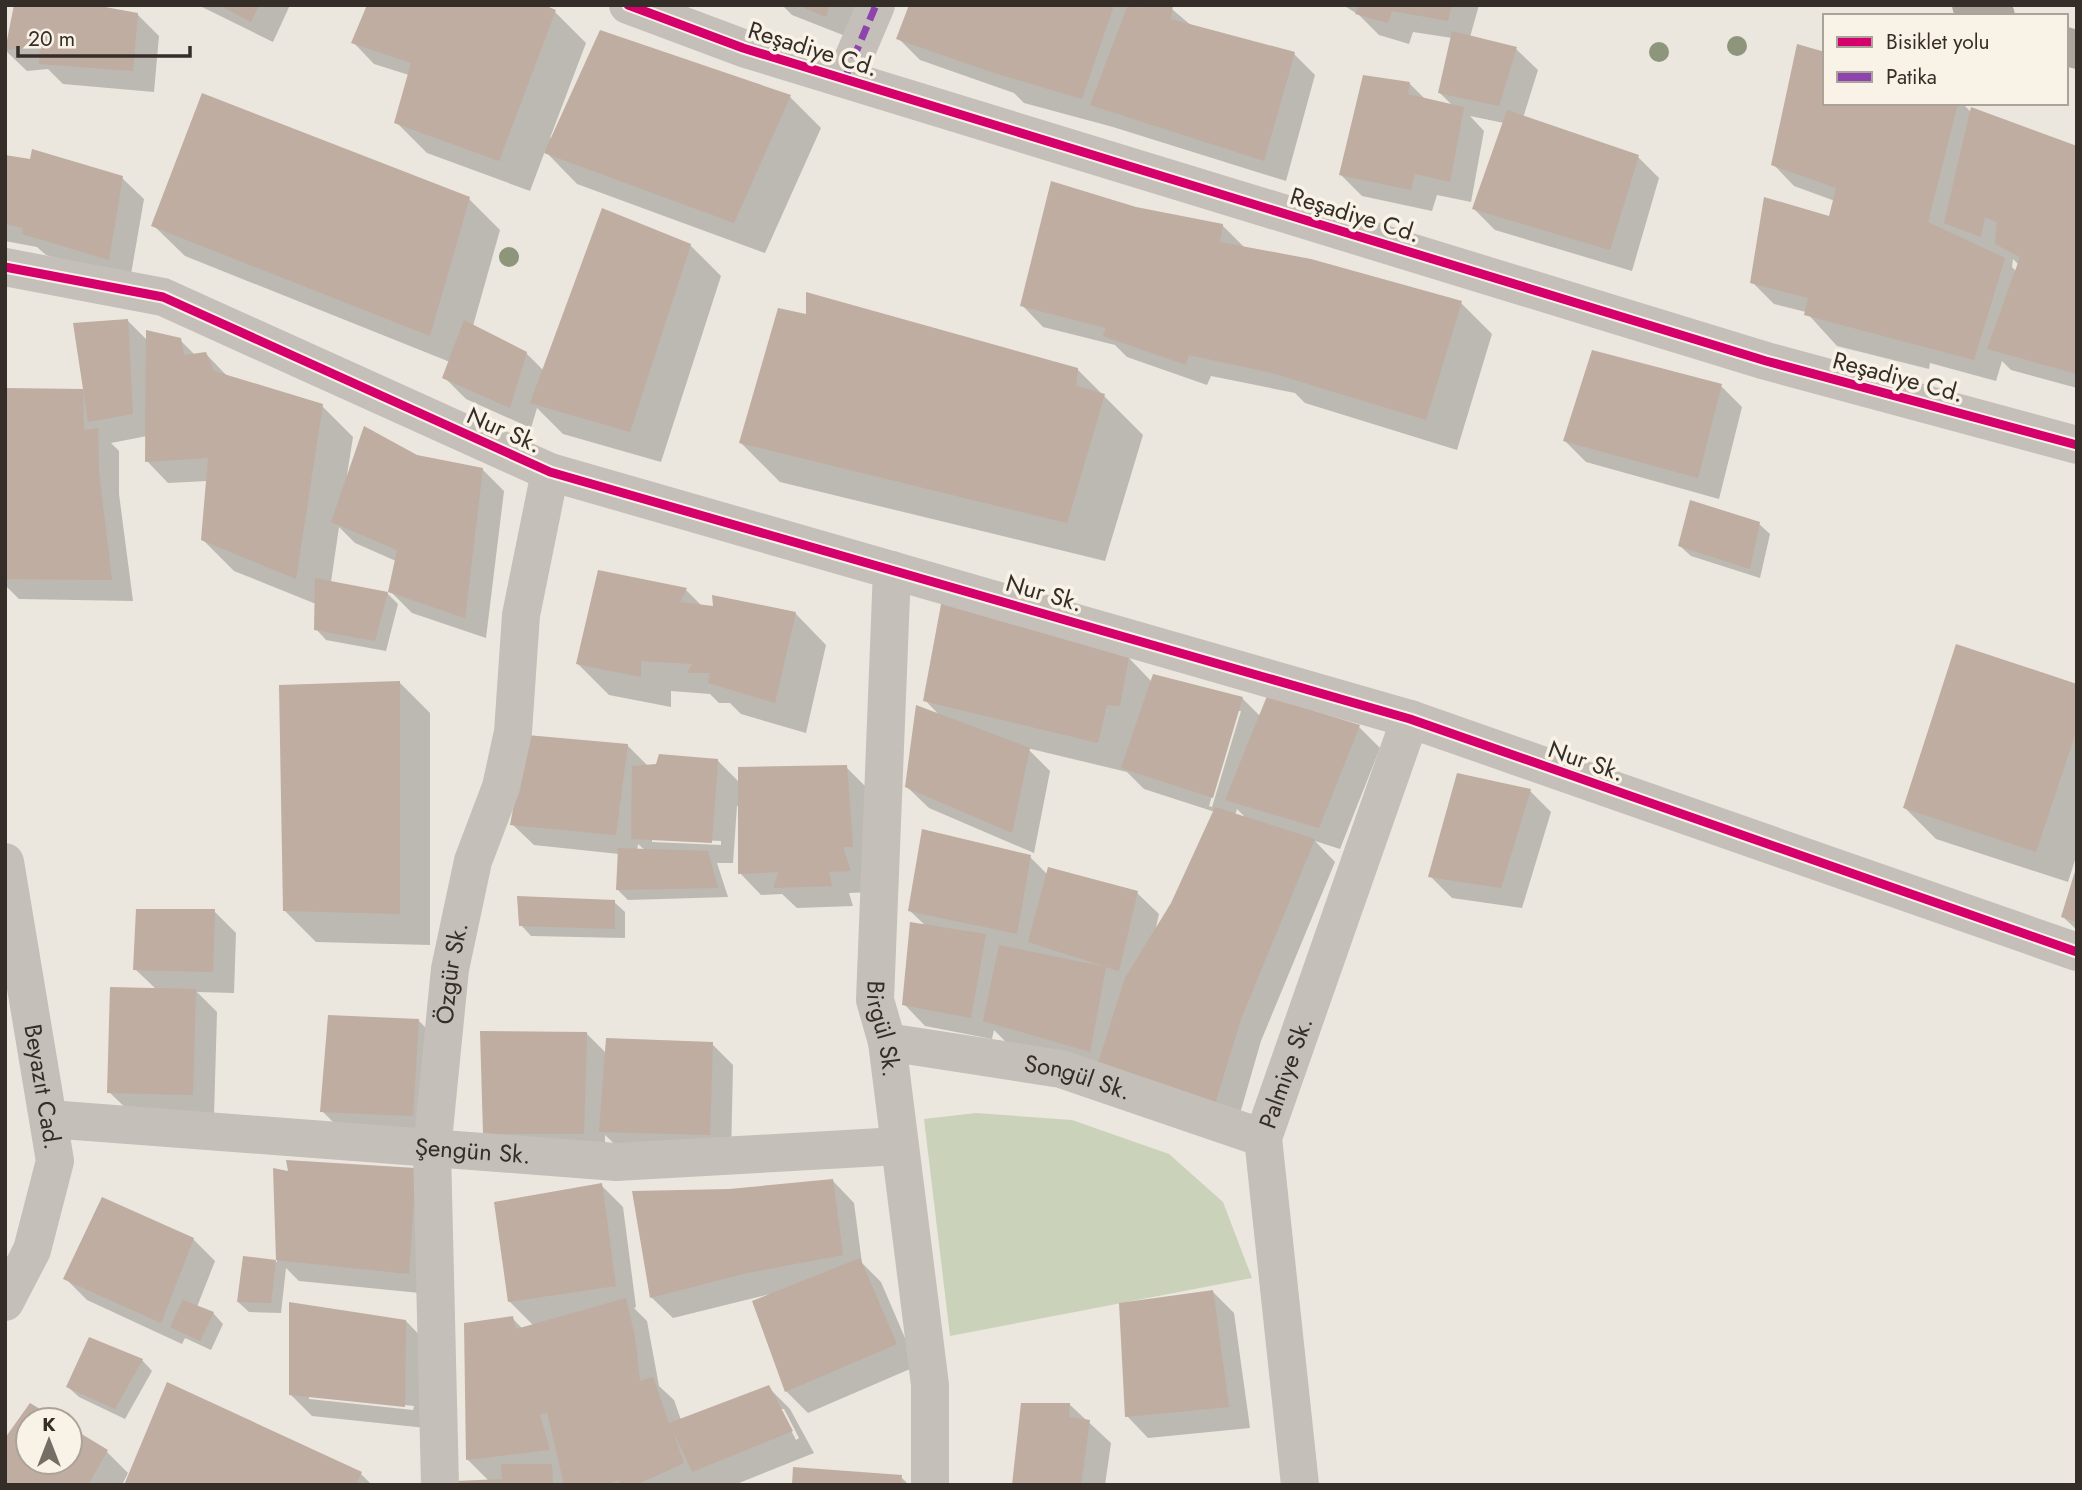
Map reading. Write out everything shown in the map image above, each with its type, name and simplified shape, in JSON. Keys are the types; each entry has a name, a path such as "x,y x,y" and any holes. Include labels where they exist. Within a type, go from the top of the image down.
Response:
{"highway":[{"path":"1971,5 1991,14"}],"street":[{"name":"Reşadiye Cd.","path":"628,5 743,48 1766,361 2077,445"},
{"path":"845,78 876,5"},
{"name":"Nur Sk.","path":"5,267 163,297 550,472 1410,719 2077,952"},
{"name":"Özgür Sk.","path":"440,1485 432,1150 450,969 473,861 501,787 513,732 521,615 550,472"},
{"name":"Birgül Sk.","path":"892,570 875,1000 887,1042 930,1385 930,1485"},
{"name":"Palmiye Sk.","path":"1300,1485 1263,1138 1410,719"},
{"name":"Beyazıt Cad.","path":"5,862 55,1161 32,1250 5,1303"},
{"name":"Songül Sk.","path":"887,1042 1061,1069 1263,1138"},
{"name":"Şengün Sk.","path":"49,1119 616,1162 899,1146"}],"green space":[{"path":"976,1113 1072,1120 1169,1154 1223,1202 1252,1278 950,1336 924,1119"}],"building":[{"path":"14,5 94,5 138,13 133,71 39,64 40,47 5,50"},
{"path":"219,5 259,5 251,22"},
{"path":"367,5 544,5 556,10 499,161 394,123 411,63 351,43"},
{"path":"797,5 830,5 826,17"},
{"path":"909,5 1114,5 1082,99 991,72 896,39"},
{"path":"1128,5 1143,8 1144,5 1173,5 1171,19 1295,52 1264,161 1090,105"},
{"path":"1360,5 1452,5 1448,21 1392,11 1388,23 1355,14"},
{"path":"600,30 791,95 734,223 544,153"},
{"path":"1452,31 1517,47 1499,106 1438,93"},
{"path":"1797,44 1823,51 1823,105 1957,105 1928,222 2005,258 1974,360 1804,315 1808,298 1750,283 1764,197 1829,216 1836,188 1771,165"},
{"path":"1363,75 1410,82 1408,94 1464,107 1450,182 1415,174 1411,190 1339,175"},
{"path":"202,93 470,197 430,336 151,226"},
{"path":"1971,107 2077,146 2077,374 1987,349 2020,257 1995,244 1997,222 1985,217 1981,237 1944,223"},
{"path":"1507,110 1639,155 1610,250 1472,209"},
{"path":"32,149 123,176 109,260 22,234 23,228 5,224 5,155 30,159"},
{"path":"1051,181 1136,207 1223,224 1220,242 1311,259 1462,301 1426,420 1272,373 1189,355 1186,365 1103,336 1106,328 1020,306"},
{"path":"602,208 691,244 630,432 530,403"},
{"path":"806,292 1078,368 1076,386 1105,394 1067,523 739,443 778,308 806,314"},
{"path":"128,319 133,414 88,422 73,323"},
{"path":"464,320 527,352 510,408 442,378"},
{"path":"146,330 181,338 184,355 206,352 214,371 323,404 296,579 201,540 208,458 145,462"},
{"path":"1592,350 1722,384 1698,478 1563,441"},
{"path":"5,388 83,389 84,430 98,428 99,472 112,580 5,579"},
{"path":"364,426 417,455 483,468 465,618 388,592 397,550 331,522"},
{"path":"1690,500 1760,522 1750,569 1678,546"},
{"path":"598,570 687,588 680,602 713,606 712,595 796,612 775,703 708,683 710,673 687,673 692,664 641,661 641,677 576,664"},
{"path":"315,578 388,592 375,641 314,630"},
{"path":"942,599 1129,656 1120,706 1107,705 1098,743 923,701"},
{"path":"1956,644 2077,684 2077,729 2036,852 1903,808"},
{"path":"1153,674 1243,697 1213,798 1121,768"},
{"path":"400,681 400,914 283,911 279,685"},
{"path":"1267,696 1360,725 1319,828 1225,800"},
{"path":"916,705 1030,748 1012,833 905,787"},
{"path":"527,735 628,744 616,835 510,825"},
{"path":"659,754 718,759 712,843 631,839 632,766 656,764"},
{"path":"847,765 853,847 843,847 851,871 829,872 832,886 773,888 779,872 738,874 738,767"},
{"path":"1457,773 1531,789 1501,888 1428,877"},
{"path":"1215,807 1315,839 1241,1019 1215,1104 1098,1063 1125,978 1171,903"},
{"path":"922,829 1031,855 1017,934 908,911"},
{"path":"618,848 708,851 718,888 616,890"},
{"path":"1048,867 1138,891 1119,971 1028,942"},
{"path":"2077,868 2077,922 2061,917"},
{"path":"517,896 615,900 615,929 519,926"},
{"path":"136,909 215,909 213,972 133,970"},
{"path":"910,922 986,934 971,1018 902,1005"},
{"path":"999,945 1106,967 1090,1052 983,1021"},
{"path":"110,987 196,989 193,1095 107,1093"},
{"path":"328,1015 419,1019 413,1116 320,1112"},
{"path":"480,1031 587,1032 584,1134 483,1134"},
{"path":"606,1038 713,1042 710,1135 599,1132"},
{"path":"286,1160 416,1168 409,1274 276,1260 273,1168 288,1171"},
{"path":"833,1179 843,1255 747,1273 650,1298 632,1191 729,1189"},
{"path":"602,1183 616,1286 508,1302 494,1202"},
{"path":"102,1197 194,1238 161,1323 63,1279"},
{"path":"243,1256 276,1260 271,1303 237,1302"},
{"path":"860,1258 897,1344 785,1392 752,1301"},
{"path":"1213,1290 1229,1407 1125,1417 1119,1303"},
{"path":"626,1298 635,1337 640,1381 653,1377 669,1423 769,1385 793,1431 692,1472 672,1428 684,1463 636,1485 620,1485 619,1480 605,1485 564,1485 547,1412 540,1415 550,1450 466,1460 464,1323 513,1316 516,1329"},
{"path":"183,1300 214,1312 200,1341 170,1327"},
{"path":"289,1302 406,1320 405,1407 289,1395"},
{"path":"89,1337 143,1359 115,1409 66,1387"},
{"path":"167,1382 362,1472 355,1485 124,1485"},
{"path":"1021,1403 1070,1403 1069,1417 1090,1420 1081,1485 1012,1485"},
{"path":"14,1425 14,1476 84,1476 84,1435 108,1450 88,1485 5,1485 5,1438"},
{"path":"501,1464 552,1464 553,1485 456,1485 455,1481 502,1479"},
{"path":"793,1467 902,1475 901,1485 792,1485"}],"marked path":[{"path":"845,78 876,5"}],"cycle path":[{"path":"628,5 743,48 1766,361 2077,445"},
{"path":"5,267 163,297 550,472 1410,719 2077,952"}]}
